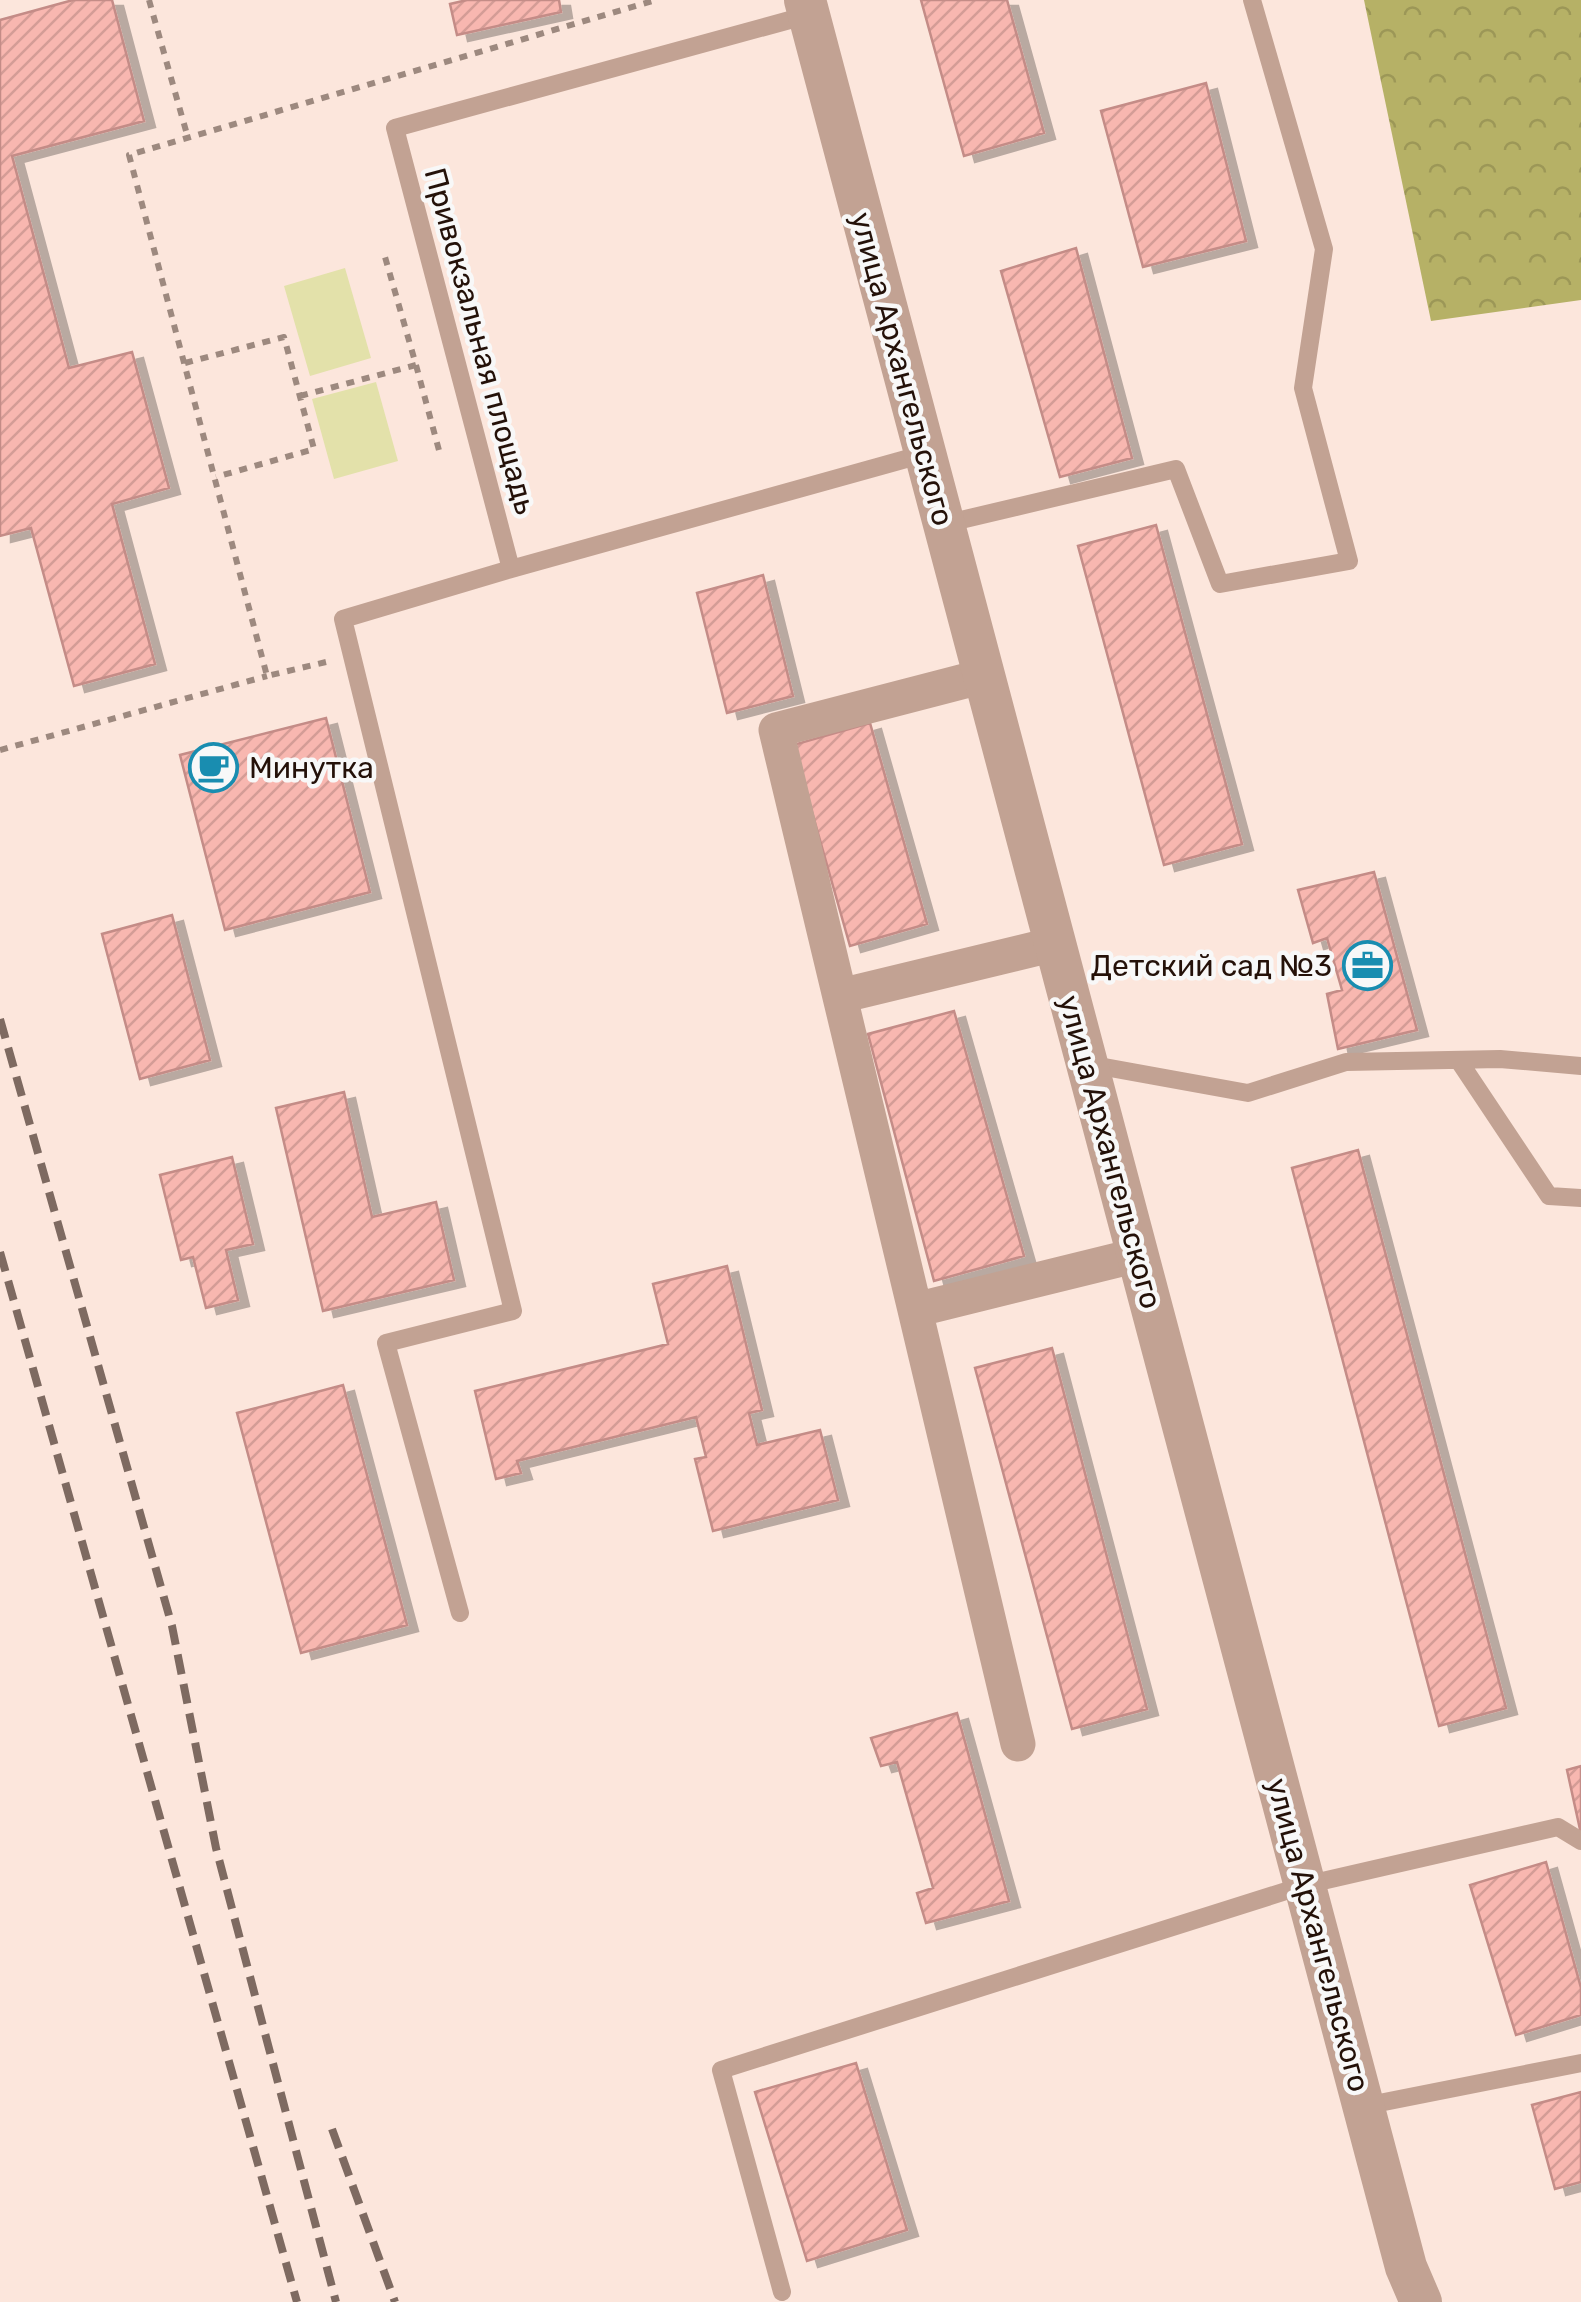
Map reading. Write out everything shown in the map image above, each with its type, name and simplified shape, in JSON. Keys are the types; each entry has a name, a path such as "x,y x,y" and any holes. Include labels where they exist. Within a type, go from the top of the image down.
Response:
{"street":[{"name":"улица Архангельского","path":"807,7 1406,2267 1420,2302"},
{"path":"984,676 776,730 1018,1744"},
{"path":"840,996 1055,944"},
{"path":"915,1310 1138,1255"}],"lane":[{"path":"944,524 1176,470 1220,584 1348,562 1303,388 1324,249 1252,0"},
{"name":"Привокзальная площадь","path":"511,569 395,128 807,7"},
{"path":"460,1613 386,1343 513,1311 343,619 925,454"},
{"path":"1087,1064 1248,1092 1346,1062 1500,1059 1581,1066"},
{"path":"1459,1061 1550,1196 1581,1198"},
{"path":"782,2292 721,2070 1305,1885 1558,1827 1581,1841"},
{"path":"1364,2106 1581,2063"}],"path":[{"path":"149,0 188,138"},
{"path":"267,676 129,155 656,0"},
{"path":"383,250 440,454"},
{"path":"185,363 284,337 314,448 216,477"},
{"path":"300,396 416,365"},
{"path":"0,750 352,655"}],"shaded area":[{"path":"345,268 371,358 310,376 284,286"},
{"path":"376,382 398,461 334,479 312,399"}],"green space":[{"path":"1364,0 1581,0 1581,300 1431,321"}],"building":[{"path":"73,0 112,0 144,121 12,156 69,368 132,352 169,488 112,504 155,664 74,686 31,528 0,536 0,20"},
{"path":"467,0 559,0 561,12 457,35 450,4"},
{"path":"921,0 1007,0 1044,133 964,156"},
{"path":"1206,83 1246,241 1143,267 1101,111"},
{"path":"1076,248 1132,458 1060,477 1001,271"},
{"path":"1156,525 1242,844 1164,865 1078,546"},
{"path":"763,575 793,696 727,713 697,593"},
{"path":"326,718 370,892 225,930 180,755"},
{"path":"870,723 927,924 850,946 793,745"},
{"name":"Детский сад №3","path":"1374,872 1417,1030 1338,1049 1327,994 1342,990 1327,938 1313,943 1298,890"},
{"path":"172,915 210,1060 140,1079 102,934"},
{"path":"954,1011 1024,1256 934,1281 868,1034"},
{"path":"344,1092 372,1217 436,1202 454,1280 323,1311 276,1108"},
{"path":"1358,1150 1506,1708 1439,1726 1292,1168"},
{"path":"232,1157 253,1244 226,1250 238,1300 206,1308 193,1257 181,1260 160,1175"},
{"path":"727,1266 762,1410 749,1413 757,1445 820,1430 838,1500 713,1531 695,1459 706,1457 696,1417 517,1461 521,1473 496,1479 475,1391 668,1344 653,1284"},
{"path":"1052,1348 1147,1709 1072,1729 975,1368"},
{"path":"343,1385 407,1625 301,1653 237,1413"},
{"path":"957,1713 1009,1901 926,1923 917,1893 933,1888 897,1762 881,1766 871,1738"},
{"path":"1581,1766 1581,1834 1567,1770"},
{"path":"1546,1862 1581,1988 1581,2015 1516,2035 1470,1885"},
{"path":"856,2063 907,2230 807,2261 755,2092"},
{"path":"1581,2092 1581,2182 1555,2189 1532,2105"}],"railway":[{"path":"0,1019 172,1626 216,1848 336,2302"},
{"path":"0,1252 297,2302"},
{"path":"332,2129 395,2302"}],"place":[{"name":"Минутка","path":"214,768"},
{"name":"Детский сад №3","path":"1367,966"}]}
